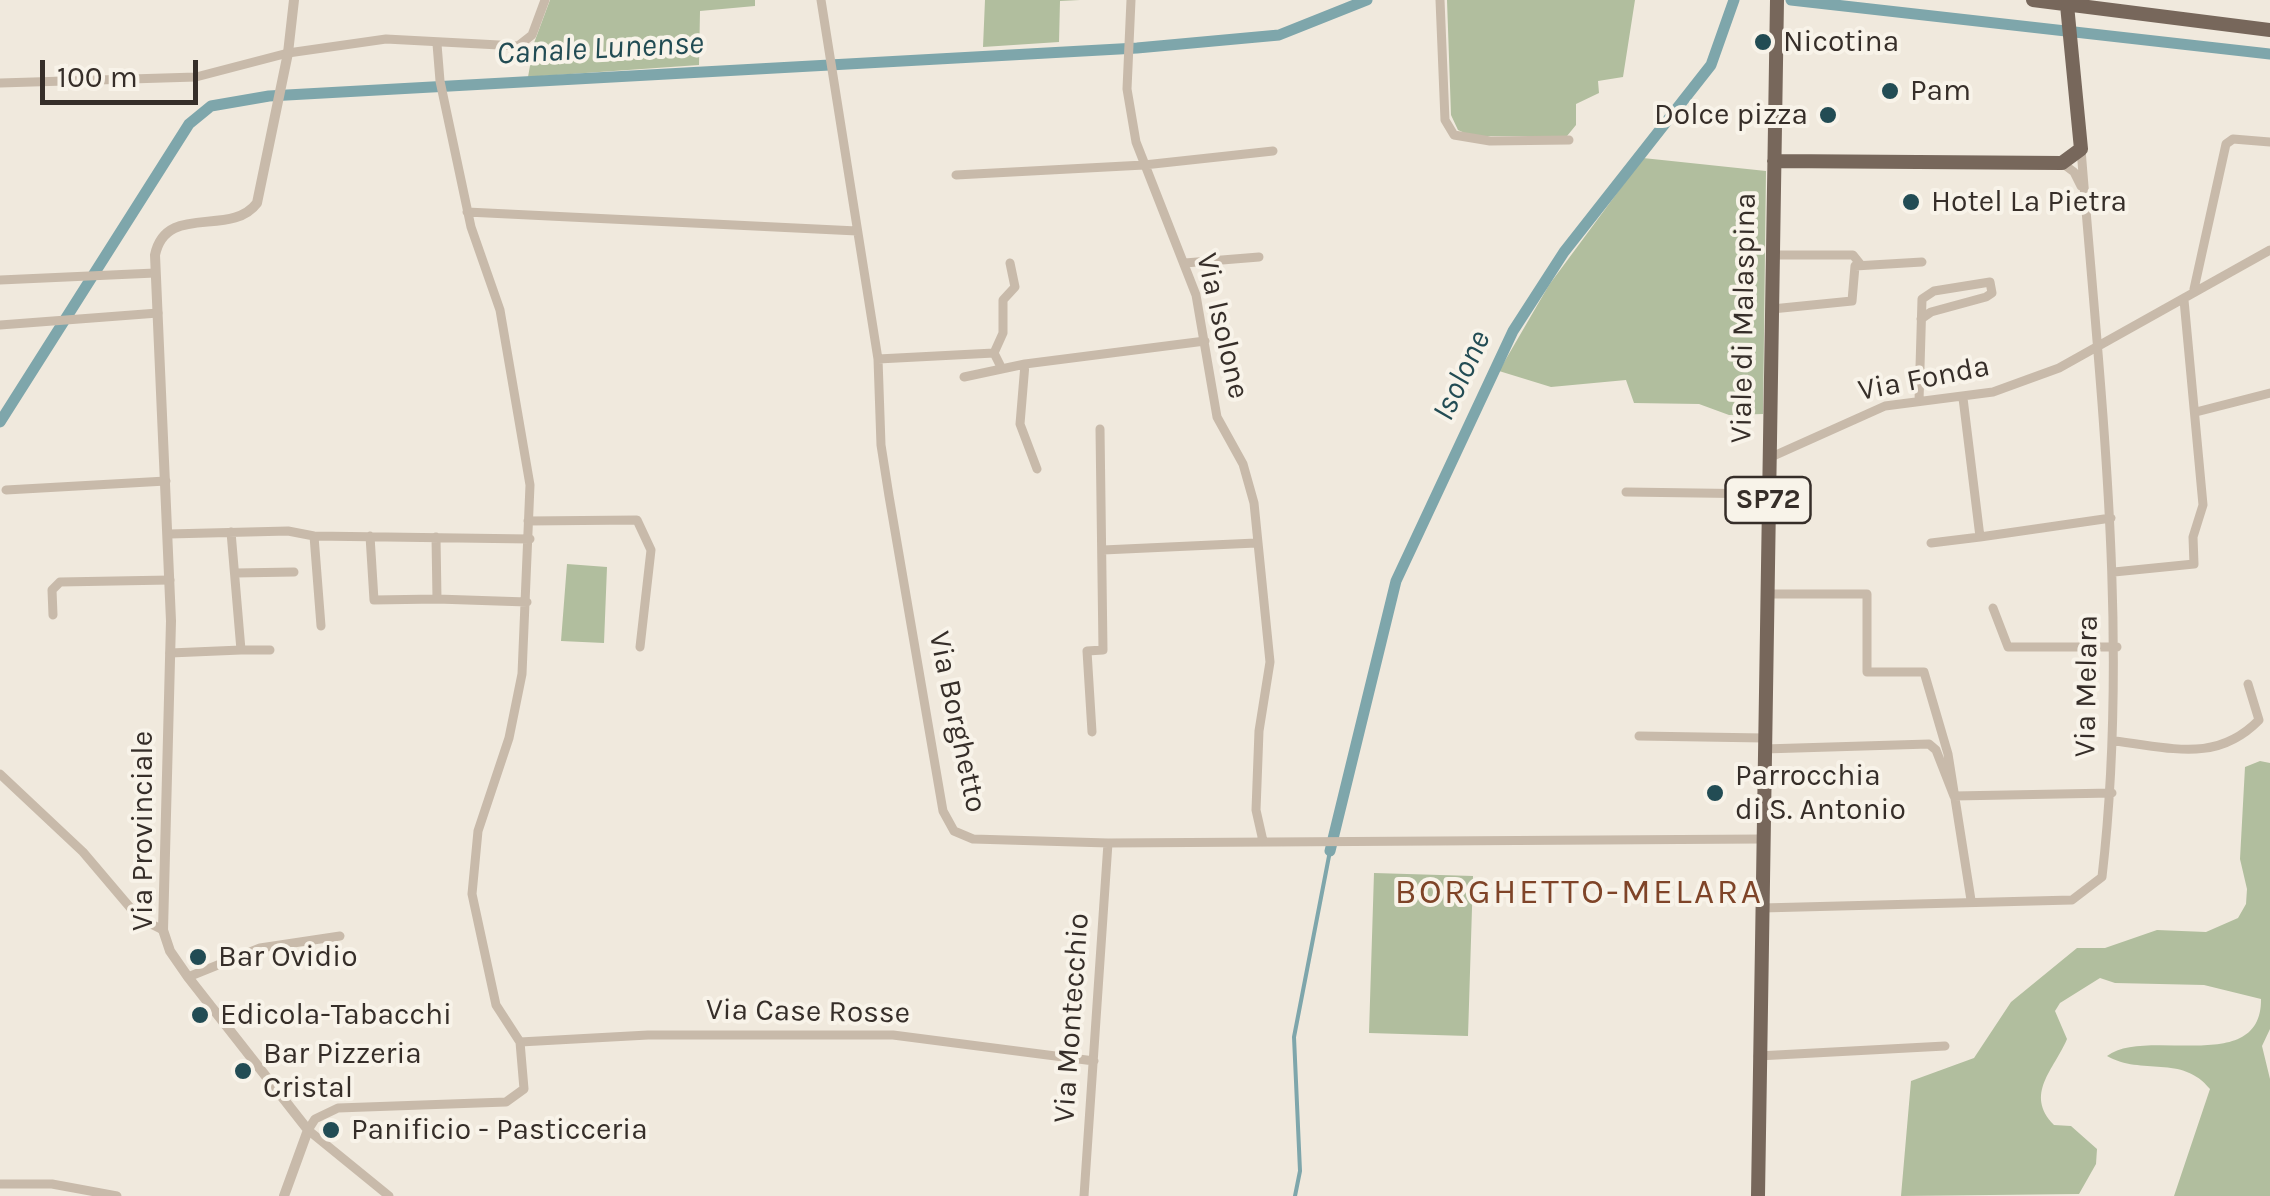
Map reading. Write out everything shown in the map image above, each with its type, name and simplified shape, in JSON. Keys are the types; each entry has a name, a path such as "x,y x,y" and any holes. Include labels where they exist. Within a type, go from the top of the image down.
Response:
{"main road":[{"path":"2033,0 2068,12 2270,30"},
{"name":"SP72","path":"1774,161 1777,4"},
{"name":"Via Melara","path":"2068,12 2081,149"},
{"path":"1774,161 2062,163 2081,149"},
{"name":"Viale di Malaspina","path":"1758,1196 1774,161"}],"street":[{"name":"Via Provinciale","path":"294,0 288,53 258,203 239,217 186,223 163,233 155,255 170,534 164,930 167,946 188,976 308,1130"},
{"path":"0,83 196,77 288,53 386,39 437,44 522,44 532,36 545,0"},
{"name":"Via Borghetto","path":"821,0 878,360 880,445 947,822 960,835 974,839 1108,843 1762,839"},
{"name":"Via Isolone","path":"1130,0 1132,124 1144,164 1185,263 1205,341 1217,416 1248,480 1270,662 1259,731 1256,790 1257,832 1263,841"},
{"path":"1440,0 1446,120 1454,135 1490,141 1570,140"},
{"path":"284,1196 308,1130 315,1120 338,1108 511,1101 524,1085 520,1042 496,1005 472,894 478,831 509,738 522,674 530,540 526,448 506,344 468,212 441,86 437,44"},
{"name":"Via Fonda","path":"2194,289 2226,144 2233,139 2270,142"},
{"name":"Via Melara","path":"1762,908 2072,900 2102,877 2112,793 2117,647 2111,518 2081,149"},
{"path":"956,174 1144,164 1273,151"},
{"path":"2062,163 2074,172 2081,186"},
{"path":"468,212 857,232"},
{"name":"Via Fonda","path":"1769,458 1866,412 1918,401 1963,398 2021,383 2095,350 2184,300 2194,289 2270,250"},
{"path":"1772,255 1853,255 1861,259 1861,265"},
{"path":"1185,263 1259,257"},
{"path":"1772,309 1852,301 1854,266 1922,262"},
{"path":"994,352 1003,333 1003,300 1014,287 1010,263"},
{"path":"0,280 156,274"},
{"path":"1918,401 1921,320 1925,294 1990,282 1992,292 1986,297 1931,312 1921,320"},
{"path":"2114,572 2194,564 2193,537 2203,504 2184,300"},
{"path":"0,325 158,313"},
{"path":"964,377 1025,364 1205,341"},
{"path":"878,360 994,352"},
{"path":"994,352 1002,369"},
{"path":"1025,364 1020,424 1038,468"},
{"path":"2196,412 2270,393"},
{"path":"1963,398 1980,537"},
{"path":"1092,732 1087,651 1103,650 1100,430"},
{"path":"6,490 166,481"},
{"path":"1626,492 1768,494"},
{"path":"1932,542 2111,518"},
{"path":"528,521 637,520 652,550 640,647"},
{"path":"170,534 231,532 530,540"},
{"path":"231,532 242,650"},
{"path":"314,536 321,626"},
{"path":"370,536 374,600 527,602"},
{"path":"436,537 437,600"},
{"path":"1102,550 1256,543"},
{"path":"236,573 294,572"},
{"path":"52,615 52,590 60,582 170,580"},
{"path":"1766,594 1868,594 1867,672 1924,672 1948,754 1971,900"},
{"path":"1993,608 2008,647 2117,647"},
{"path":"170,653 270,650"},
{"path":"2114,742 2212,750 2240,740 2259,720 2248,684"},
{"path":"1638,736 1764,744 1929,744 1936,750 1954,796"},
{"path":"0,774 82,852 140,918 164,930"},
{"path":"1954,796 2112,793"},
{"name":"Via Montecchio","path":"1084,1196 1108,843"},
{"path":"188,976 260,948 340,936"},
{"name":"Via Case Rosse","path":"520,1042 648,1034 893,1035 1094,1061"},
{"path":"1758,1056 1945,1046"},
{"path":"308,1130 389,1196"},
{"path":"0,1184 52,1184 117,1196"}],"green space":[{"path":"550,0 755,0 755,6 700,11 699,65 528,77 534,43"},
{"path":"985,0 1080,0 1060,1 1059,42 983,47"},
{"path":"1447,0 1635,0 1623,77 1598,81 1599,93 1576,104 1576,125 1567,136 1471,136 1458,130 1451,115"},
{"path":"1643,158 1766,171 1763,414 1729,415 1699,404 1634,403 1626,380 1551,387 1499,371 1549,285"},
{"path":"567,564 607,567 604,643 561,641"},
{"path":"2260,761 2270,763 2270,1029 2262,1046 2270,1079 2270,1196 2174,1196 2210,1089 2187,1072 2134,1065 2107,1056 2125,1048 2199,1046 2243,1037 2256,1023 2261,999 2204,985 2115,983 2100,978 2060,1003 2055,1011 2067,1039 2042,1092 2045,1114 2054,1125 2071,1126 2097,1149 2096,1164 2079,1194 1901,1196 1911,1081 1974,1058 2011,1002 2077,948 2105,948 2157,930 2206,932 2238,918 2246,904 2247,889 2240,859 2245,767"},
{"path":"1374,873 1473,876 1468,1036 1369,1033"}],"waterway":[{"name":"Canale Lunense","path":"0,422 189,124 211,106 269,96 1137,48 1279,35 1367,0"},
{"name":"Isolone","path":"1330,851 1396,581 1513,331 1564,252 1711,65 1734,0"},
{"name":"Canale Lunense","path":"1791,0 2270,54"},
{"path":"1295,1196 1300,1171 1294,1037 1330,851"}],"place":[{"name":"Nicotina","path":"1763,42"},
{"name":"Pam","path":"1890,91"},
{"name":"Dolce pizza","path":"1828,115"},
{"name":"Hotel La Pietra","path":"1911,202"},
{"name":"Parrocchia di S. Antonio","path":"1715,793"},
{"name":"Bar Ovidio","path":"198,957"},
{"name":"Edicola-Tabacchi","path":"200,1015"},
{"name":"Bar Pizzeria Cristal","path":"243,1071"},
{"name":"Panificio - Pasticceria","path":"331,1130"}],"district":[{"name":"BORGHETTO-MELARA","path":"1579,893"}]}
